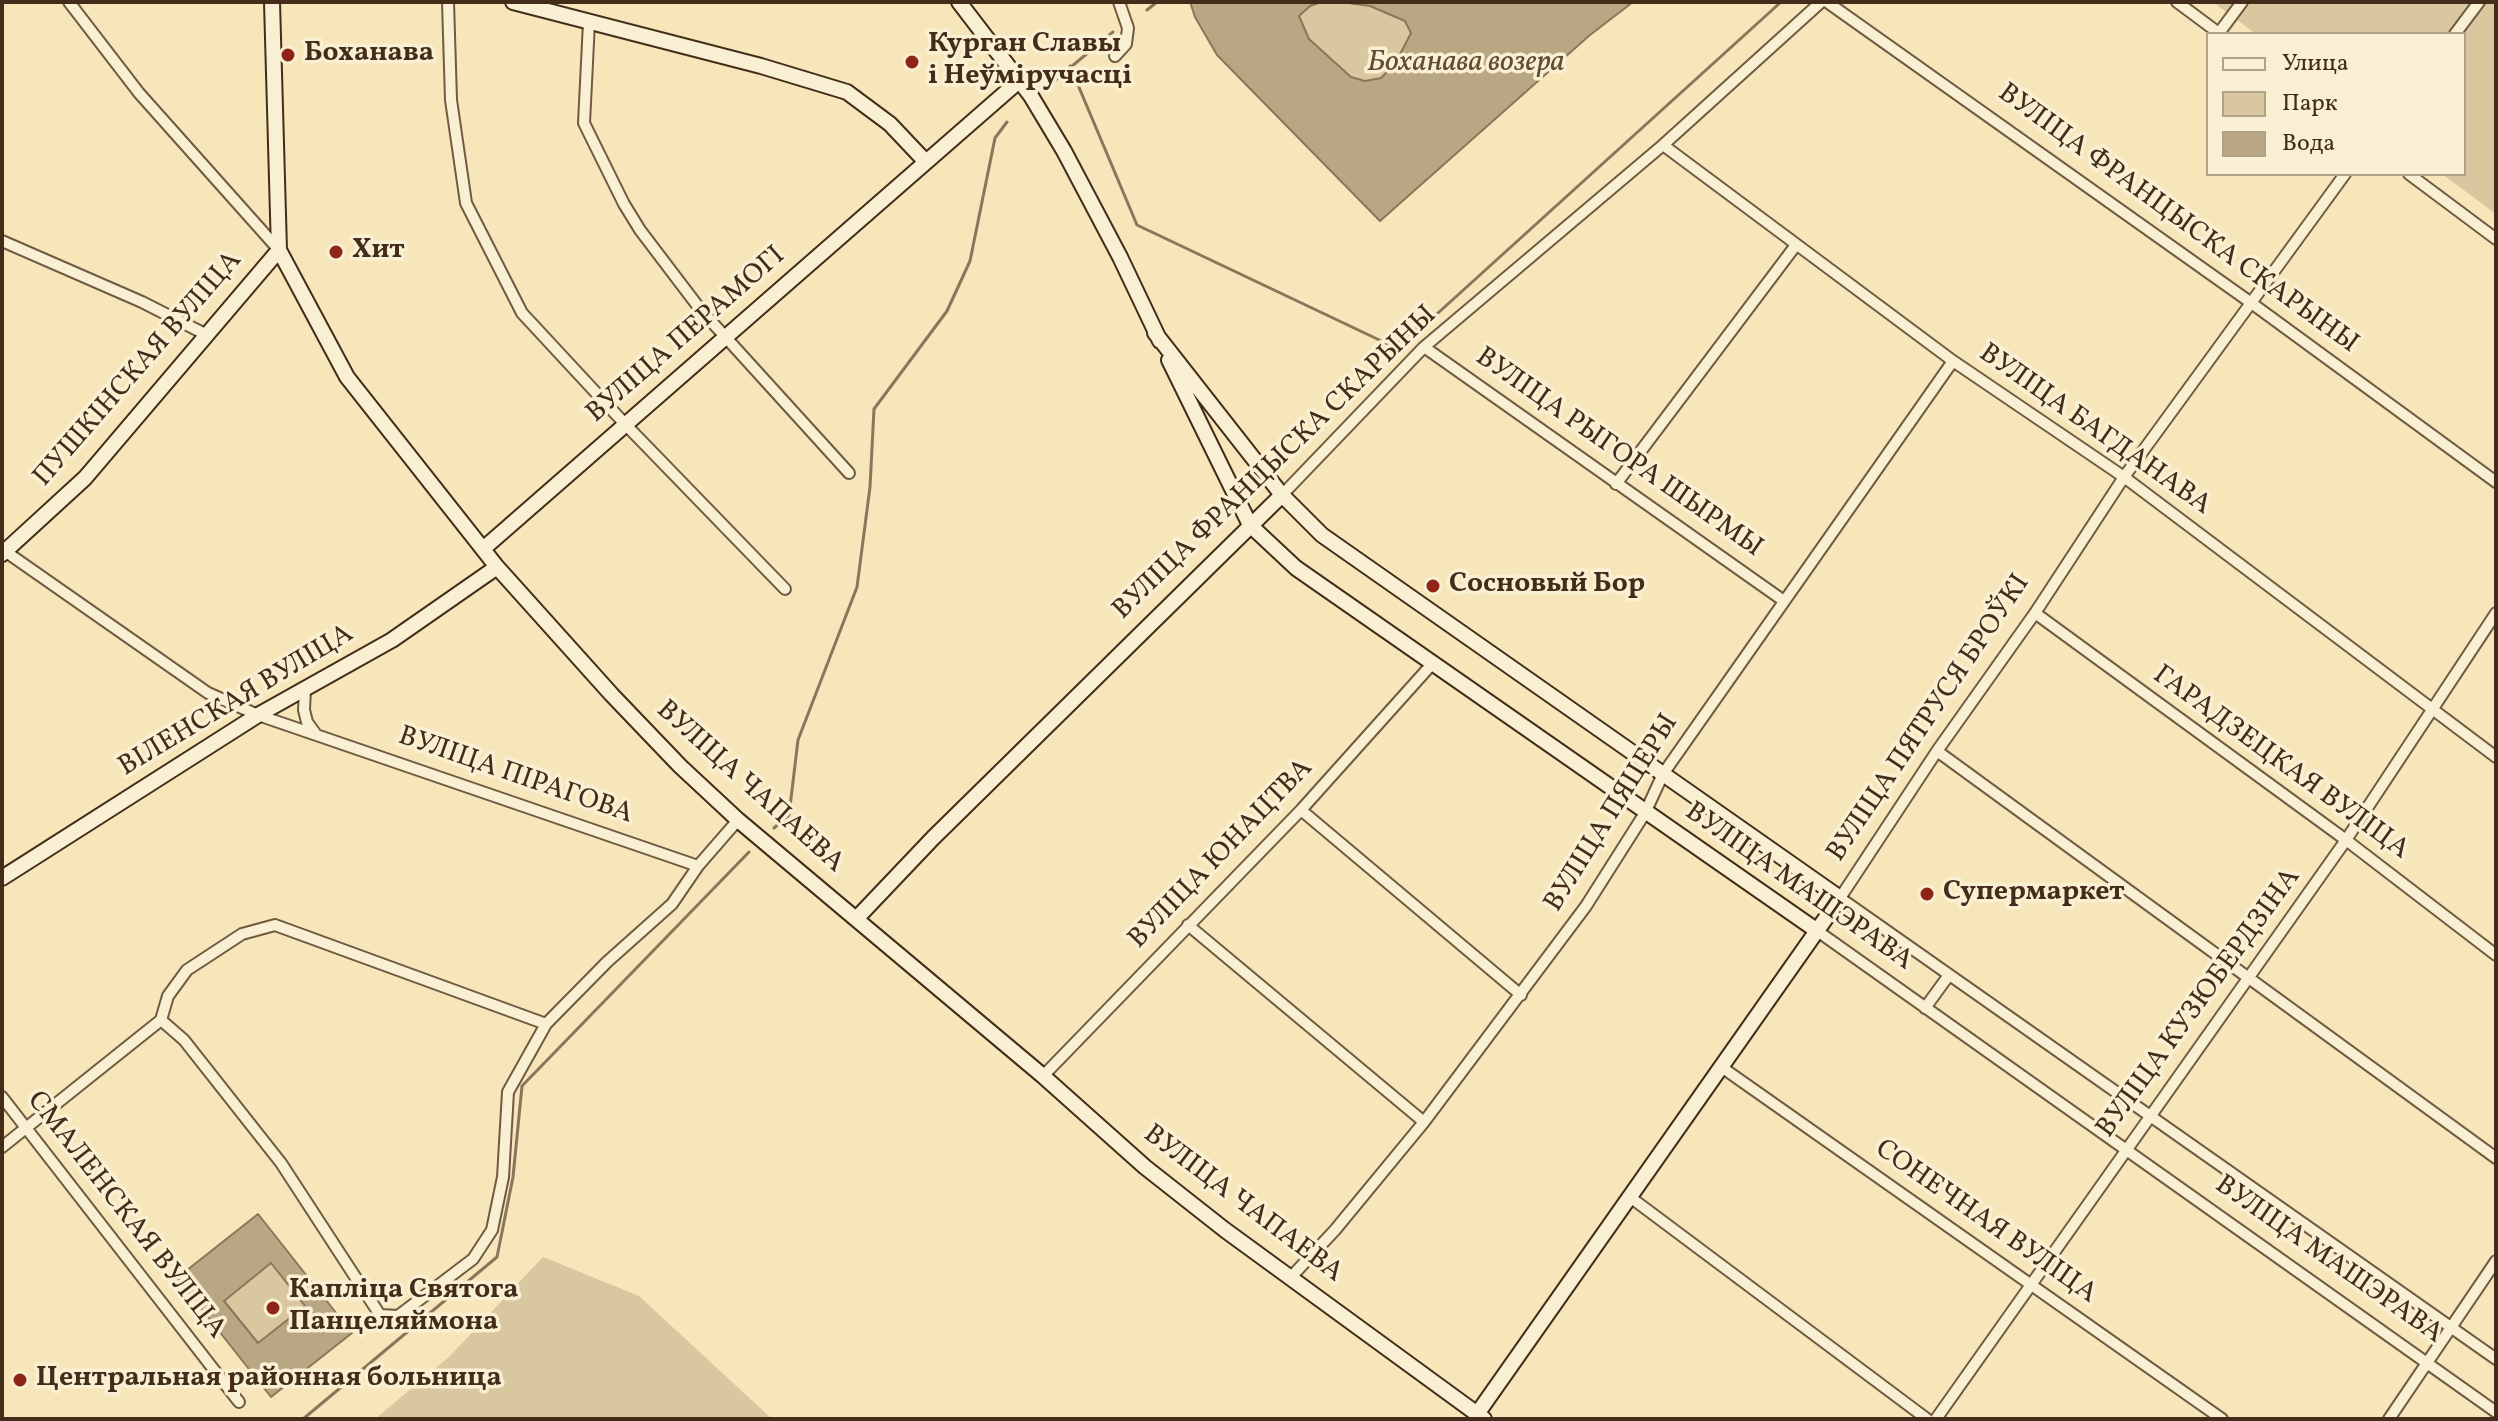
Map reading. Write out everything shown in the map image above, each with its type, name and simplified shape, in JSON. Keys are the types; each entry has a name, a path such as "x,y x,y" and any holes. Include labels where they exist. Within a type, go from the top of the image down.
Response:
{"street":[{"path":"69,2 139,93 279,250"},
{"name":"ВУЛІЦА ЧАПАЕВА","path":"272,2 279,250 347,377 497,567 621,705 738,820 1043,1076 1145,1167 1225,1230 1481,1416"},
{"path":"448,2 451,100 466,203 522,313 785,589"},
{"path":"513,2 761,66 847,92 890,124 925,161"},
{"path":"1115,56 1126,44 1128,28 1119,2"},
{"name":"ВУЛІЦА ФРАНЦЫСКА СКАРЫНЫ","path":"857,918 933,838 1282,495 1424,347 1663,145 1824,2 2250,302 2496,482"},
{"path":"2177,2 2217,32"},
{"path":"2221,32 2242,2"},
{"path":"2456,32 2479,2"},
{"name":"ВУЛІЦА МАШЭРАВА","path":"962,3 1020,80 1064,151 1120,257 1250,525 1296,568 1816,930 2496,1412"},
{"path":"589,22 584,123 640,230 700,309 849,473"},
{"name":"ВУЛІЦА ПЕРАМОГІ","path":"483,549 1020,80"},
{"name":"ВУЛІЦА БАГДАНАВА","path":"1663,145 1953,361 2124,477 2496,757"},
{"name":"ВУЛІЦА ПЯТРУСЯ БРОЎКІ","path":"1481,1416 1720,1066 1840,898 2124,477 2344,176"},
{"path":"2412,176 2496,239"},
{"path":"2,241 142,302 205,334"},
{"path":"1616,484 1796,245"},
{"name":"ПУШКІНСКАЯ ВУЛІЦА","path":"3,552 85,478 279,250"},
{"name":"ВУЛІЦА МАШЭРАВА","path":"1155,333 1282,495 1322,535 2496,1359"},
{"name":"ВУЛІЦА РЫГОРА ШЫРМЫ","path":"1424,347 1784,601"},
{"name":"ВУЛІЦА ПЯЦЕРЫ","path":"1292,1276 1335,1230 1424,1122 1586,906 1645,813 1663,774 1953,361"},
{"name":"ВУЛІЦА ПІРАГОВА","path":"3,552 208,693 258,715 698,866"},
{"name":"ВІЛЕНСКАЯ ВУЛІЦА","path":"2,878 258,715 392,640 497,567"},
{"name":"ГАРАДЗЕЦКАЯ ВУЛІЦА","path":"2035,613 2346,840 2496,955"},
{"name":"ВУЛІЦА КУЗЮБЕРДЗІНА","path":"1936,1419 2346,840 2496,613"},
{"name":"ВУЛІЦА ЮНАЦТВА","path":"1043,1076 1301,810 1432,664"},
{"path":"305,689 304,710 307,722 315,733"},
{"path":"1937,751 2496,1158"},
{"path":"1301,810 1521,995"},
{"path":"161,1020 184,1040 281,1163 380,1315 398,1316 473,1259 492,1230 503,1177 508,1092 546,1024 607,962 672,904 698,866 738,820"},
{"path":"2,1147 161,1020 168,996 187,970 242,934 275,925 546,1024"},
{"path":"1188,925 1424,1122"},
{"path":"1925,1008 1949,975"},
{"name":"СОНЕЧНАЯ ВУЛІЦА","path":"1720,1066 2222,1419"},
{"name":"СМАЛЕНСКАЯ ВУЛІЦА","path":"2,1097 239,1402"},
{"path":"1630,1197 1927,1419"},
{"path":"2389,1419 2496,1261"}],"green space":[{"path":"1321,2 1370,6 1406,21 1411,33 1395,64 1381,78 1365,81 1351,77 1309,39 1298,16"},
{"path":"2213,2 2496,2 2496,214 2445,176 2466,176 2466,32 2253,32"},
{"path":"543,1257 639,1296 772,1419 375,1419 450,1356"},
{"path":"271,1263 305,1306 258,1343 224,1301"}],"water":[{"name":"Боханава возера","path":"1190,2 1321,2 1310,6 1299,16 1309,39 1351,77 1365,81 1381,78 1395,64 1411,33 1405,21 1370,6 1340,2 1633,2 1590,35 1380,221 1217,55"},
{"path":"258,1214 352,1333 271,1397 177,1278","holes":["271,1263 305,1306 258,1343 224,1301"]}],"waterway":[{"path":"1147,10 1157,2"},
{"path":"1070,66 1137,225 1392,346 1438,313 1781,2"},
{"path":"1054,81 1113,32"},
{"path":"774,828 789,815 798,740 857,587 870,487 874,409 947,311 970,261 995,138 1007,122"},
{"path":"303,1419 497,1257 513,1177 522,1086 749,852"}],"place":[{"name":"Боханава","path":"288,55"},
{"name":"Курган Славы і Неўміручасці","path":"912,62"},
{"name":"Хит","path":"336,252"},
{"name":"Сосновый Бор","path":"1433,586"},
{"name":"Супермаркет","path":"1927,894"},
{"name":"Капліца Святога Панцеляймона","path":"273,1308"},
{"name":"Центральная районная больница","path":"20,1380"}]}
